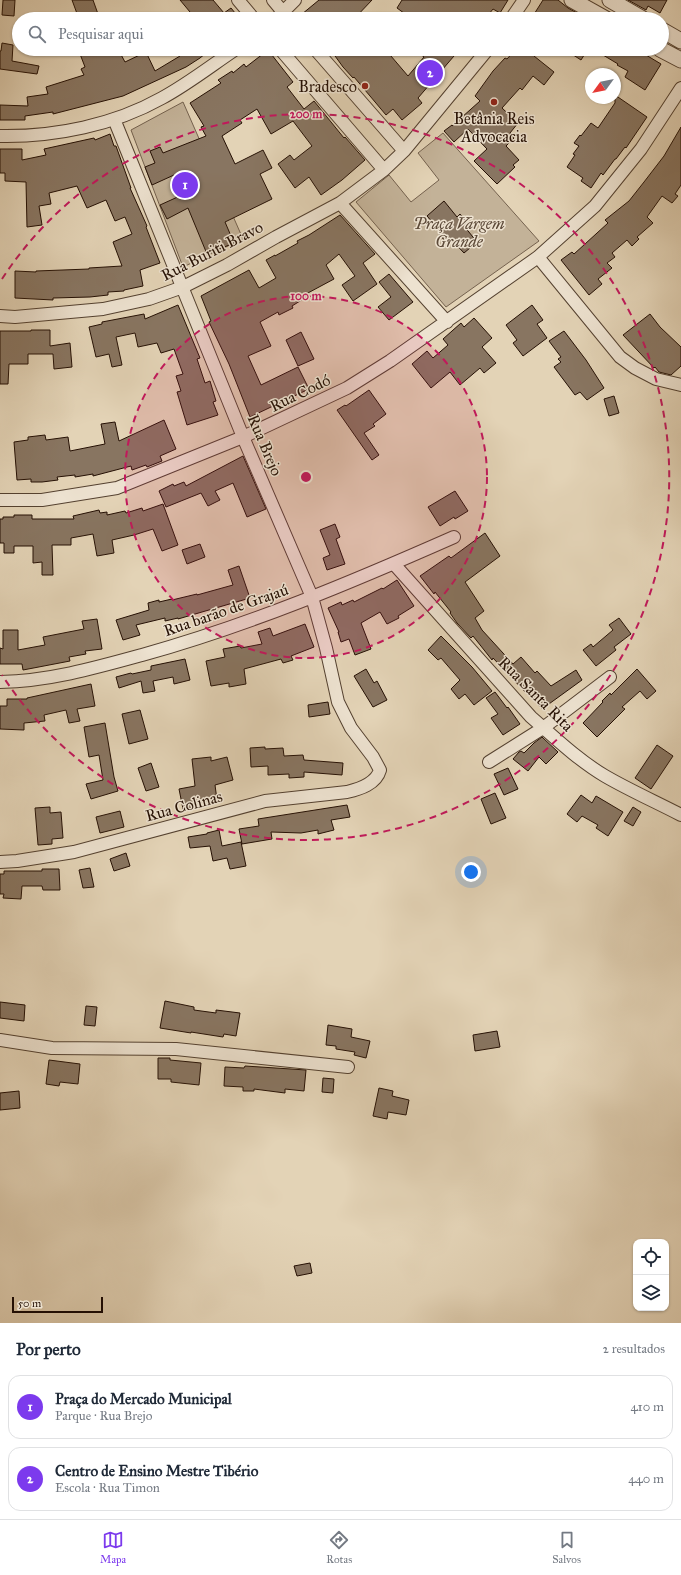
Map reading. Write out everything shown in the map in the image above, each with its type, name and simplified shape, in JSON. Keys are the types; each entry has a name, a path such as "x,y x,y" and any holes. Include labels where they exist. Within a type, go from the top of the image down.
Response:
{"street":[{"path":"238,0 248,12"},
{"path":"273,0 280,12"},
{"path":"287,12 296,0"},
{"path":"516,12 524,0"},
{"path":"572,0 593,12"},
{"path":"610,0 631,12"},
{"path":"669,34 681,41"},
{"path":"669,54 681,60"},
{"path":"0,136 67,131 114,119 162,98 225,56"},
{"path":"286,56 384,170"},
{"path":"321,56 404,151"},
{"name":"Rua Buriti Bravo","path":"0,316 103,309 149,299 183,287 227,265 340,203 384,170 404,151 482,56"},
{"name":"Rua Codó","path":"0,500 42,500 117,488 243,437 348,388 390,362 538,257 595,206 641,149 681,88"},
{"name":"Rua Brejo","path":"114,119 243,437 312,597 326,648 338,702 351,728 378,765 380,770 378,776 374,780"},
{"path":"340,203 447,322"},
{"path":"538,257 620,357 656,380 681,385"},
{"name":"Rua barão de Grajaú","path":"0,682 22,682 52,678 105,666 196,640 312,597 394,564 454,537"},
{"name":"Rua Santa Rita","path":"394,564 521,705 544,728 578,757 605,776 681,815"},
{"path":"489,762 544,728 610,677"},
{"name":"Rua Colinas","path":"0,862 17,861 74,852 265,801 357,790 374,780"},
{"path":"0,1040 52,1048 176,1049 348,1067"}],"green space":[{"path":"183,102 243,239 183,267 131,130"},
{"name":"Praça Vargem Grande","path":"443,133 539,241 446,307 356,202 389,175 411,202 439,180 418,153"}],"building":[{"path":"3,0 15,0 14,12 12,12 12,16 2,15"},
{"path":"72,0 93,0 97,12 76,12"},
{"path":"180,0 213,0 223,12 190,12"},
{"path":"319,0 372,0 361,12 304,12"},
{"path":"402,0 508,0 501,12 493,9 491,12 402,12 397,8"},
{"path":"543,0 558,0 575,12 535,12"},
{"path":"628,0 667,0 661,12 648,6 646,10"},
{"path":"231,8 234,12 225,12"},
{"path":"2,43 12,45 12,61 39,66 37,74 0,69"},
{"path":"81,56 122,56 125,62 138,56 148,56 155,71 180,56 202,56 186,67 123,96 53,114 53,112 25,116 25,120 0,120 0,105 28,106 27,97 48,94 46,87 84,75 81,69 85,67"},
{"path":"260,56 273,56 293,82 287,87 304,109 314,101 344,138 345,137 365,160 342,180 321,195 309,177 295,188 278,164 290,155 294,160 312,146 293,121 271,134 257,109 240,120 242,123 222,136 235,164 263,150 272,168 260,174 272,199 225,222 234,243 207,254 188,208 167,219 160,205 182,195 174,175 152,185 145,167 155,163 150,151 160,147 163,153 206,136 201,127 204,126 190,103 221,83 218,80 232,71 233,73 244,64 246,67"},
{"path":"335,56 391,56 408,76 424,57 423,56 454,56 418,98 422,103 402,120 393,109 386,115 354,77 353,78"},
{"path":"510,56 534,56 554,72 544,85 533,76 522,90 520,88 502,108 518,123 510,133 514,138 506,146 519,160 513,165 515,167 497,184 474,161 487,149 468,129 454,142 444,131 452,126 480,101 475,96 493,71 505,58 507,59"},
{"path":"575,56 584,56 581,60"},
{"path":"605,56 648,56 661,64 645,90 625,77 628,71 617,65 618,64"},
{"path":"621,99 647,117 626,148 625,147 603,175 601,173 591,188 581,181 583,178 567,167 575,155 573,154 579,146 574,143 580,135 581,136 591,123 598,128 614,104 621,104"},
{"path":"681,127 681,185 675,194 678,196 672,203 662,196 647,217 653,223 637,237 639,239 632,246 627,240 612,253 615,257 607,263 612,268 598,279 602,284 589,295 561,260 572,252 574,254 608,223 605,220 629,201 664,156"},
{"path":"110,134 114,146 116,146 130,188 147,226 146,227 160,263 140,270 143,286 124,291 108,292 108,295 53,298 53,300 15,298 15,271 36,272 122,266 113,242 132,234 125,217 115,221 106,200 87,208 77,186 49,193 51,204 39,206 42,225 27,227 26,182 5,181 5,173 0,173 0,149 22,149 22,160 46,155 44,149 94,138 95,140"},
{"path":"444,201 457,217 460,214 467,223 464,226 477,242 464,253 450,238 446,242 438,233 440,231 427,216"},
{"path":"340,215 375,254 363,263 377,284 353,301 342,285 355,276 339,254 326,265 334,279 306,294 308,296 292,306 293,308 279,315 278,312 260,322 271,346 248,356 261,385 298,367 309,389 250,417 229,364 209,322 211,321 201,296 249,270 259,288 276,278 266,260 298,243 297,241"},
{"path":"389,274 413,302 389,320 378,307 391,297 379,282"},
{"path":"178,305 200,358 197,359 205,383 210,381 216,401 213,402 218,415 187,425 177,392 181,391 176,376 183,374 174,349 161,353 157,343 138,347 135,333 116,337 122,365 112,367 109,354 96,357 89,327 102,324 102,322 144,314 145,319"},
{"path":"532,305 543,320 537,324 547,338 523,356 513,343 517,340 506,325"},
{"path":"650,314 660,327 681,347 681,366 671,375 659,372 655,367 654,368 623,335"},
{"path":"474,318 492,338 482,347 496,363 484,373 480,368 460,385 450,372 431,388 412,364 427,351 433,358 448,345 443,339 461,323 464,327"},
{"path":"50,330 50,346 70,343 72,367 54,369 53,354 28,354 28,364 9,364 8,384 0,384 0,331"},
{"path":"564,331 586,360 604,388 587,400 580,392 575,395 554,367 561,362 558,359 561,357 549,341"},
{"path":"301,332 314,359 298,366 286,340"},
{"path":"369,390 386,414 373,424 375,426 364,433 379,455 372,460 337,410 345,405 346,406"},
{"path":"614,396 619,413 609,416 604,399"},
{"path":"164,420 176,449 160,456 162,461 147,467 146,465 132,470 131,466 93,476 93,474 75,477 75,475 57,477 58,480 42,482 31,482 31,479 17,480 14,442 28,440 28,437 45,435 46,440 68,437 70,451 105,444 101,424 115,422 119,441"},
{"path":"243,456 266,509 247,517 233,483 215,491 220,500 208,506 201,493 166,507 159,491 173,484 174,486 184,482 186,486"},
{"path":"455,491 468,511 455,519 454,517 440,526 428,507"},
{"path":"163,504 178,545 162,551 153,529 112,540 114,553 97,556 93,534 71,538 71,545 52,545 53,575 42,575 42,562 33,563 33,546 14,546 14,553 4,553 4,543 0,543 0,519 3,519 3,517 14,517 14,515 32,515 32,519 74,519 73,516 99,510 100,513 107,512 107,515 125,511 126,513 142,508 143,511"},
{"path":"335,524 340,537 336,539 345,564 327,570 323,558 330,555 320,530"},
{"path":"485,533 500,556 465,582 484,611 475,618 482,630 513,664 521,657 535,673 537,671 551,686 576,670 582,680 542,709 530,694 528,695 493,658 492,660 473,636 471,638 457,623 450,613 451,612 420,576 449,556 451,558"},
{"path":"200,544 205,557 187,564 182,550"},
{"path":"239,566 250,598 178,619 165,621 165,618 136,625 140,635 123,640 116,620 149,610 148,603 197,595 233,585 228,570"},
{"path":"397,580 414,606 398,616 399,618 387,624 380,612 361,623 371,649 355,655 349,639 341,642 339,632 328,608 341,602 342,605 353,600 354,602 382,588 383,589"},
{"path":"619,618 631,634 614,647 616,650 596,666 583,650 591,644 593,647 613,630 609,625"},
{"path":"97,619 102,649 85,651 86,654 69,657 70,661 23,670 22,664 0,664 0,648 3,649 3,630 18,630 18,650 45,645 43,637 84,629 82,621"},
{"path":"305,624 314,647 291,656 293,660 283,663 281,659 244,669 246,684 229,687 229,683 211,686 206,661 225,657 223,649 240,646 241,648 262,644 258,632 270,628 273,636"},
{"path":"441,636 472,667 492,691 474,705 465,694 459,699 451,689 460,680 441,658 438,660 428,650"},
{"path":"185,659 190,680 174,684 173,677 153,681 155,691 143,693 141,681 119,688 116,677 151,670 151,666"},
{"path":"366,669 374,683 377,681 387,700 373,707 354,676"},
{"path":"637,669 656,691 647,699 640,691 622,707 625,709 597,737 583,723 610,693 611,695"},
{"path":"91,684 95,706 77,709 80,721 69,723 66,710 44,715 45,721 24,723 24,730 0,729 0,706 7,706 7,699 27,699"},
{"path":"495,692 520,724 503,735 491,718 498,714 486,698"},
{"path":"328,702 330,714 309,717 308,705"},
{"path":"140,710 148,739 129,744 122,714"},
{"path":"105,723 114,777 118,791 91,799 86,784 103,780 99,755 89,757 84,727"},
{"path":"542,737 558,752 546,764 539,757 528,771 513,759 519,752 521,751 524,753"},
{"path":"657,745 673,756 651,789 635,778"},
{"path":"265,747 265,749 283,748 284,756 303,755 304,760 343,763 342,775 304,772 304,777 289,778 289,774 268,775 268,766 251,767 250,748"},
{"path":"211,757 211,761 227,757 233,780 215,785 217,800 195,803 195,807 183,809 179,789 195,786 192,759"},
{"path":"151,763 159,787 146,791 138,768"},
{"path":"508,768 518,789 504,795 494,774"},
{"path":"495,793 506,818 491,824 481,799"},
{"path":"581,795 592,803 596,796 623,812 608,836 596,828 598,825 582,816 577,822 567,814"},
{"path":"347,805 350,817 331,820 334,830 318,834 318,830 301,833 271,832 272,839 242,844 239,829 259,826 258,819"},
{"path":"50,807 50,813 61,812 63,838 52,839 52,844 38,845 35,808"},
{"path":"633,807 641,812 633,826 624,821"},
{"path":"120,811 124,827 100,833 96,817"},
{"path":"219,830 222,846 241,842 246,866 230,869 227,858 213,861 210,846 190,848 188,837 207,834"},
{"path":"126,853 130,866 114,871 110,859"},
{"path":"90,868 94,887 83,888 79,870"},
{"path":"42,869 59,869 60,890 43,890 42,886 22,886 21,899 3,898 4,894 0,894 0,874 4,874 4,871 42,871"},
{"path":"165,1001 194,1007 194,1010 216,1013 216,1010 240,1013 236,1036 224,1034 223,1037 160,1028"},
{"path":"0,1002 25,1005 24,1021 0,1018"},
{"path":"86,1006 97,1007 95,1026 84,1025"},
{"path":"328,1025 352,1029 351,1037 370,1041 366,1058 354,1055 355,1052 336,1049 336,1046 326,1045"},
{"path":"497,1031 500,1047 475,1051 473,1035"},
{"path":"158,1058 170,1058 170,1060 201,1063 199,1085 171,1082 171,1079 158,1079"},
{"path":"49,1060 80,1064 78,1084 60,1082 59,1086 46,1084"},
{"path":"245,1066 306,1070 304,1091 285,1089 285,1093 254,1089 254,1091 243,1091 243,1087 224,1086 225,1067 244,1068"},
{"path":"323,1078 334,1079 333,1093 322,1092"},
{"path":"379,1088 393,1091 392,1096 409,1100 406,1115 388,1112 387,1119 373,1116"},
{"path":"19,1091 20,1108 0,1110 0,1093"},
{"path":"310,1263 312,1273 297,1276 294,1266"}],"place":[{"name":"Centro de Ensino Mestre Tibério","path":"430,73"},
{"name":"Bradesco","path":"365,86"},
{"name":"Betânia Reis Advocacia","path":"494,102"},
{"name":"Praça do Mercado Municipal","path":"185,185"}]}
